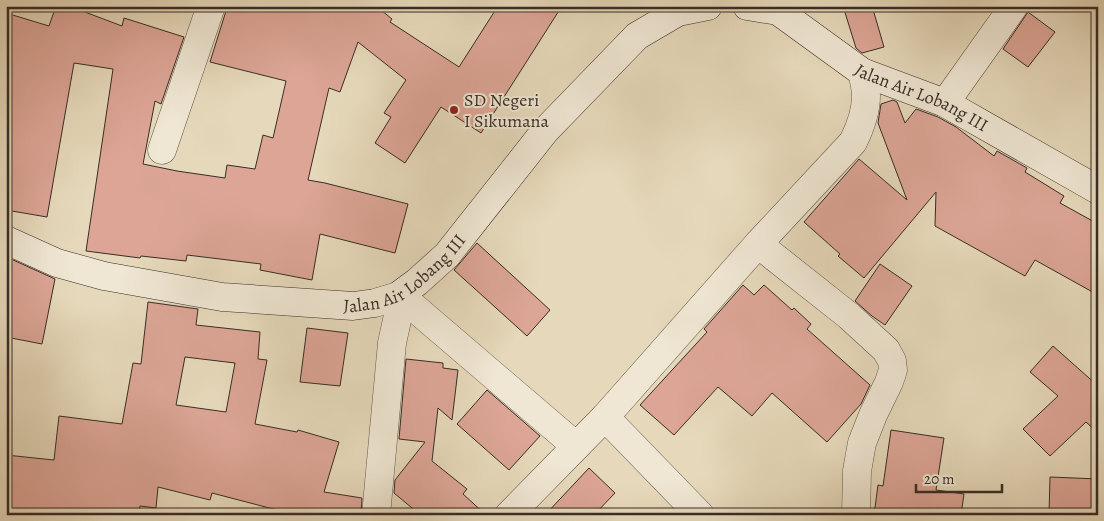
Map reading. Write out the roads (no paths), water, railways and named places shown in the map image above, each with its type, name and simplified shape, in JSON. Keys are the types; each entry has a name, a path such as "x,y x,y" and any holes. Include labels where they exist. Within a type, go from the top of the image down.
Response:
{"street":[{"path":"162,150 212,6"},
{"name":"Jalan Air Lobang III","path":"7,244 57,263 104,276 222,297 353,306 375,303 400,296 447,255 544,131 637,36 678,12 708,6"},
{"name":"Jalan Air Lobang III","path":"747,6 777,9 862,72 946,103 1098,190"},
{"path":"946,103 1014,6"},
{"path":"509,515 605,417 758,244 853,142 861,125 865,108 866,95 862,72"},
{"path":"758,244 849,316 886,350 892,361 893,370 889,382 872,415 862,443 857,471 856,515"},
{"path":"400,296 576,446"},
{"path":"376,515 392,343 400,296"},
{"path":"605,417 700,515"}],"place":[{"name":"SD Negeri I Sikumana","path":"454,110"}]}
